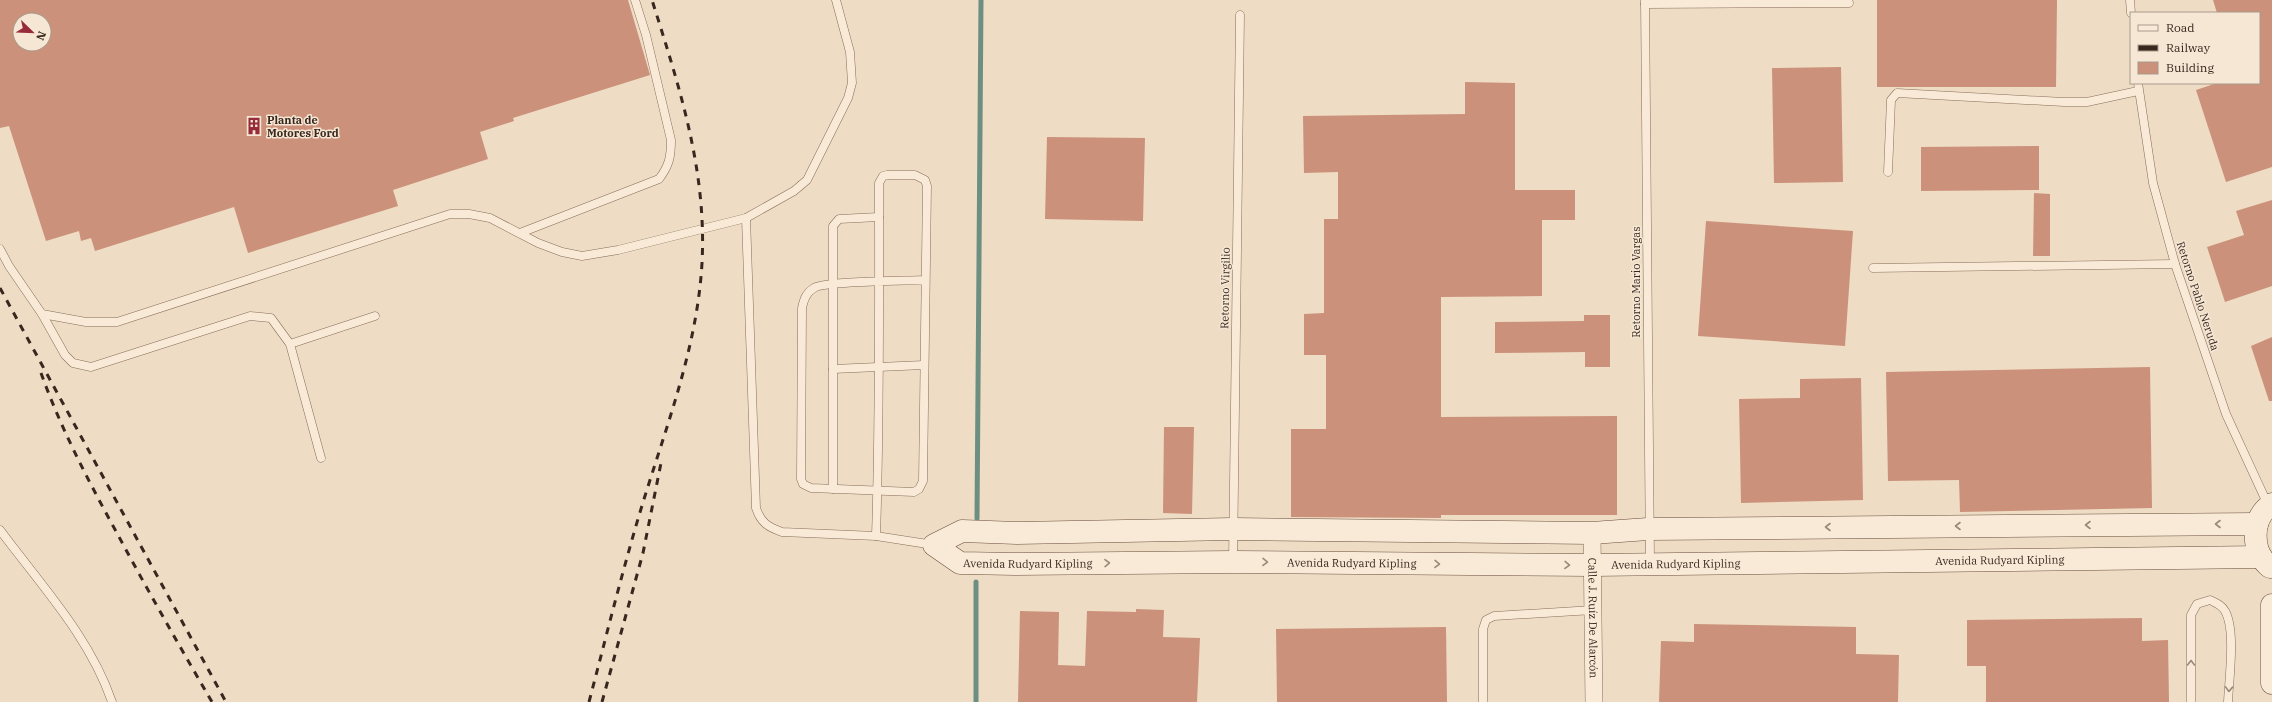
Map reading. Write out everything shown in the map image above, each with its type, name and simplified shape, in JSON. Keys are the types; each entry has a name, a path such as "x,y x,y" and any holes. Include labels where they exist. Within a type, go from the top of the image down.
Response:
{"street":[{"path":"934,545 962,531 1017,533 1233,529 1592,533 1648,529 2266,511 2256,535 2257,546 2267,562"},
{"path":"1016,564 1017,533"},
{"name":"Calle J. Ruíz De Alarcón","path":"1592,533 1594,702"},
{"name":"Avenida Rudyard Kipling","path":"934,545 960,563 1016,564 1233,562 1650,565 2267,562"},
{"path":"2272,605 2272,682"}],"lane":[{"path":"520,234 659,179 668,166 671,156 671,140 646,35 635,0"},
{"path":"42,314 86,322 117,322 450,214 469,214 490,218 538,243 562,252 582,256 618,250 746,218 794,191 806,180 848,98 852,83 850,52 836,0"},
{"path":"2130,0 2131,12"},
{"path":"1645,2 1849,3"},
{"name":"Retorno Mario Vargas","path":"1645,2 1648,529 1650,565"},
{"name":"Retorno Virgilio","path":"1233,562 1240,15"},
{"path":"1888,172 1891,100 1897,92 2064,102 2100,100 2138,87"},
{"name":"Retorno Pablo Neruda","path":"2138,87 2153,183 2175,264 2226,414 2266,511"},
{"path":"876,536 877,491 879,282 879,218 880,182 883,176 915,175 925,180 927,186 922,486 914,492 877,491 833,489 807,487 801,479 802,308 804,298 816,287 879,282 925,280"},
{"path":"746,218 756,508 760,519 769,528 782,532 876,536 934,545"},
{"path":"833,489 835,222 839,219 879,218"},
{"path":"0,249 9,266 42,314 65,355 73,363 81,366 91,367 250,316 270,318 278,326 290,344 321,458"},
{"path":"1873,268 2175,264"},
{"path":"290,344 375,316"},
{"path":"834,369 924,365"},
{"path":"0,530 80,636 106,686 112,702"},
{"path":"2191,702 2191,616 2193,610 2198,604 2210,600 2220,605 2228,620 2230,636 2228,702"},
{"path":"1483,702 1483,629 1486,620 1494,616 1593,610"}],"building":[{"name":"Planta de Motores Ford","path":"0,0 628,0 650,75 513,118 514,121 480,132 488,159 393,190 398,206 248,253 234,207 95,251 91,238 81,241 79,231 46,241 9,126 0,128"},
{"path":"1877,0 2057,0 2056,87 1877,87"},
{"path":"2213,0 2272,0 2272,167 2226,182 2196,90 2214,84 2260,84 2260,12 2217,12"},
{"path":"1841,67 1843,182 1774,183 1772,68"},
{"path":"1465,82 1515,83 1515,190 1575,190 1575,220 1542,220 1542,296 1441,297 1441,417 1617,416 1617,515 1441,515 1441,518 1291,517 1291,429 1326,429 1326,355 1304,355 1304,314 1324,313 1324,219 1338,219 1338,172 1304,173 1303,116 1465,114"},
{"path":"1047,137 1145,138 1143,221 1045,219"},
{"path":"2039,146 2039,190 1921,191 1921,147"},
{"path":"2034,193 2050,194 2050,256 2033,256"},
{"path":"2272,200 2272,286 2225,302 2207,247 2244,235 2236,211"},
{"path":"1706,221 1853,231 1845,346 1698,336"},
{"path":"1584,315 1610,315 1610,367 1585,367 1585,352 1495,353 1495,322 1584,321"},
{"path":"2272,337 2272,401 2269,401 2251,346"},
{"path":"2150,367 2152,508 1960,512 1959,480 1888,481 1886,372"},
{"path":"1861,378 1863,500 1741,503 1739,399 1800,398 1800,379"},
{"path":"1164,427 1194,427 1192,514 1163,513"},
{"path":"1136,609 1164,610 1163,637 1200,638 1197,702 1018,702 1020,611 1059,612 1058,665 1085,666 1087,611 1136,612"},
{"path":"2142,618 2142,641 2168,640 2169,702 1986,702 1986,666 1967,666 1967,620"},
{"path":"1694,624 1856,627 1856,654 1899,655 1898,702 1659,702 1661,641 1694,642"},
{"path":"1446,627 1447,702 1277,702 1276,629"}],"waterway":[{"path":"977,519 981,0"},
{"path":"976,582 976,702"}],"railway":[{"path":"589,702 631,542 678,392 686,361 699,296 702,263 700,195 689,129 672,64 652,0"},
{"path":"0,288 226,702"},
{"path":"41,373 57,414 76,455 152,598 212,702"},
{"path":"602,702 643,553 662,458"}],"place":[{"name":"Planta de Motores Ford","path":"254,126"}]}
